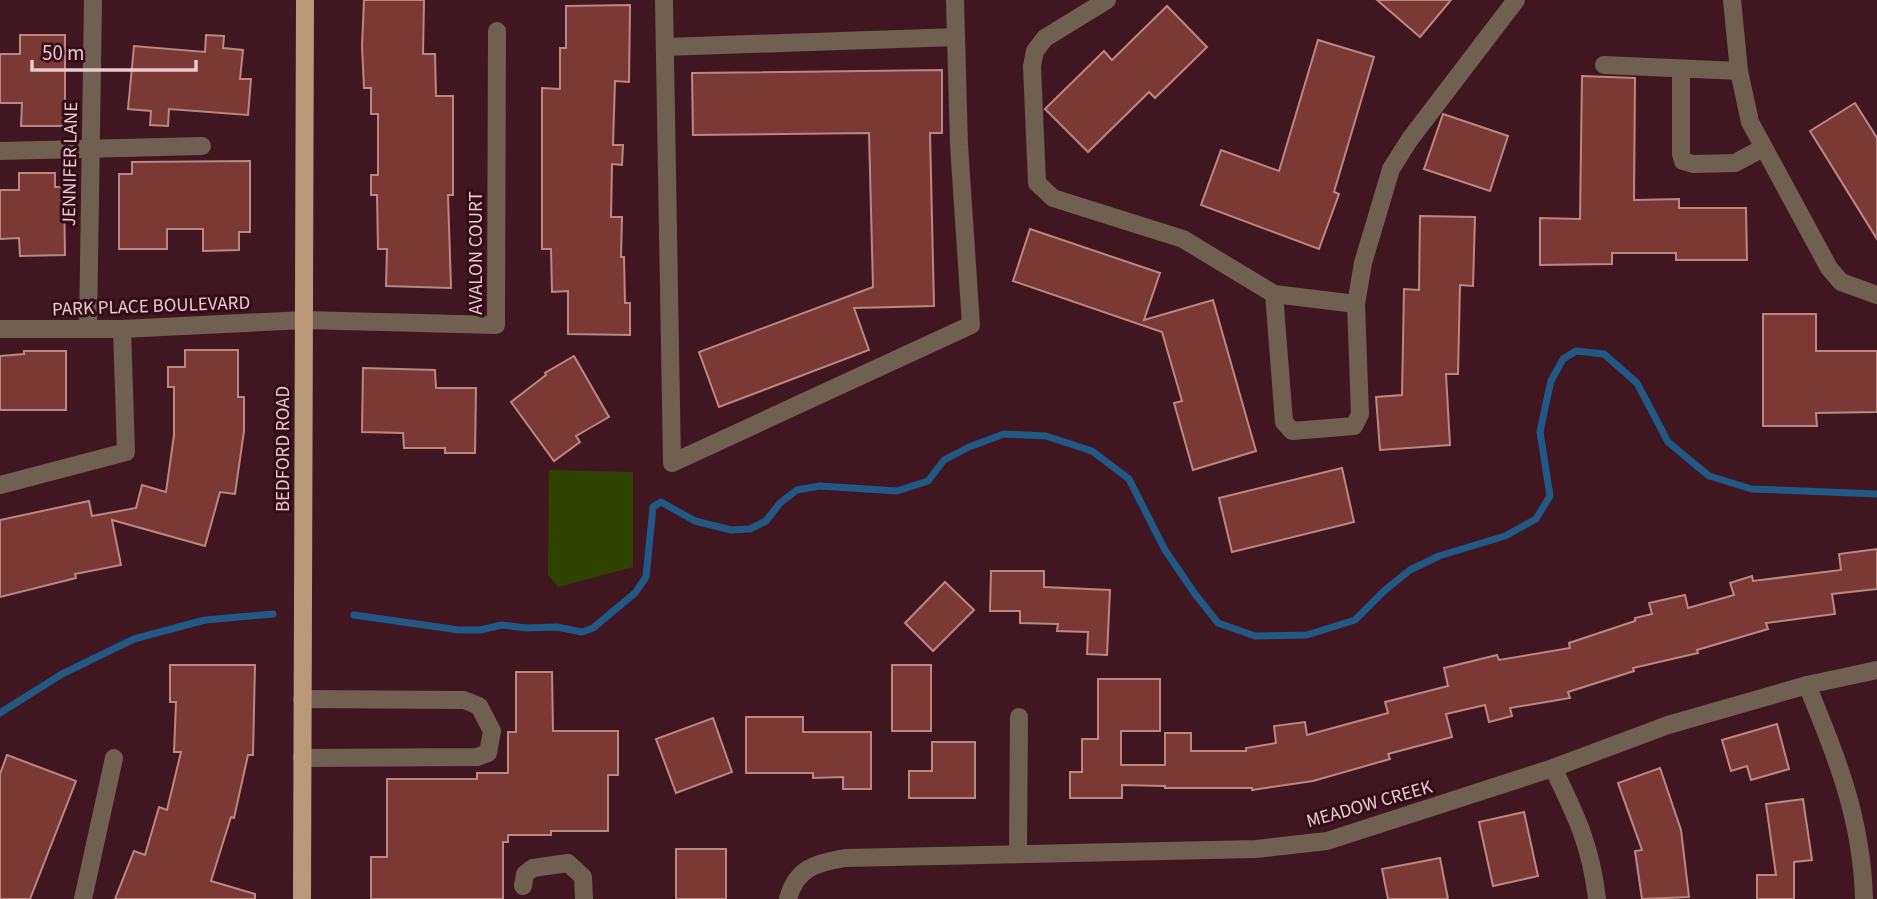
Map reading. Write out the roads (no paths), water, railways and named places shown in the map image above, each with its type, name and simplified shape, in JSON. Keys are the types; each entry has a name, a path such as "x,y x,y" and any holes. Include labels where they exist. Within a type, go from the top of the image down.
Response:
{"main road":[{"name":"BEDFORD ROAD","path":"302,899 304,0"}],"street":[{"name":"JENNIFER LANE","path":"88,329 93,0"},
{"path":"664,0 672,463 971,325 958,145 955,0"},
{"path":"1107,0 1045,38 1035,51 1032,66 1037,183 1053,198 1183,239 1275,294 1356,304"},
{"path":"1275,294 1284,422 1292,431 1354,426 1360,414 1356,304 1363,263 1391,169 1410,139 1516,0"},
{"path":"1732,0 1739,71 1750,122 1829,268 1841,282 1877,295"},
{"name":"AVALON COURT","path":"303,320 496,325 497,31"},
{"path":"664,47 956,37"},
{"path":"1604,65 1739,71"},
{"path":"1681,69 1683,161 1693,164 1735,163 1763,148"},
{"path":"0,151 202,146"},
{"name":"PARK PLACE BOULEVARD","path":"0,329 122,329 303,320"},
{"path":"0,485 127,452 122,329"},
{"name":"MEADOW CREEK","path":"788,899 794,882 814,864 845,858 1256,849 1327,841 1553,768 1668,725 1807,685 1877,670"},
{"path":"1807,685 1850,797 1864,899"},
{"path":"302,699 464,700 479,706 492,731 488,753 477,757 302,758"},
{"path":"1018,853 1019,717"},
{"path":"83,899 114,758"},
{"path":"1553,768 1582,829 1593,868 1597,899"},
{"path":"523,886 524,874 533,868 568,863 583,877 584,899"}],"waterway":[{"path":"354,615 459,630 480,630 502,625 526,628 557,627 582,632 593,628 635,593 646,577 653,507 661,502 695,521 731,530 750,529 766,521 780,503 797,490 820,486 897,491 928,481 944,460 1004,434 1046,436 1092,451 1129,479 1165,550 1218,623 1255,636 1307,635 1355,620 1410,570 1439,556 1505,536 1536,519 1550,496 1540,432 1551,381 1563,359 1576,351 1604,354 1637,383 1668,442 1709,476 1752,489 1877,494"},
{"path":"0,713 62,674 134,639 205,620 273,614"}]}
